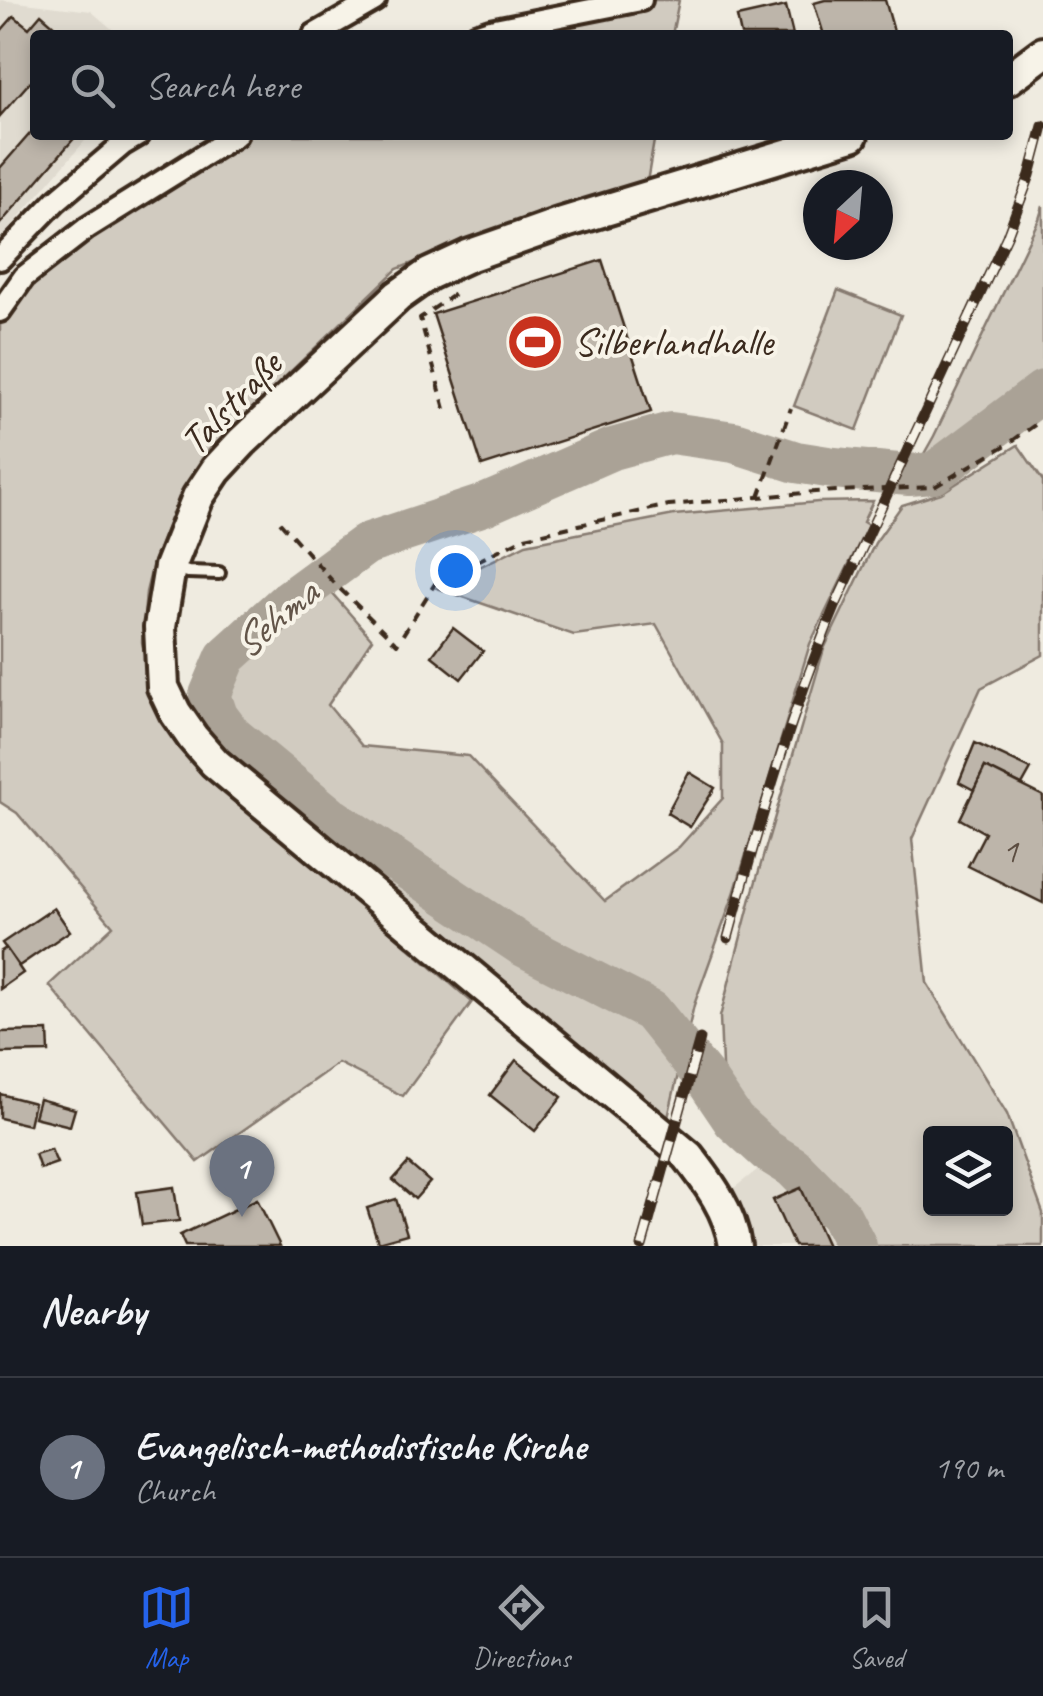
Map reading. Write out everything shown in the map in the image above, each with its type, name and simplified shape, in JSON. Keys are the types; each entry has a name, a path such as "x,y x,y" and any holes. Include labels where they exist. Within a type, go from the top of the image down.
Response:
{"main road":[{"path":"1013,76 1043,53"},
{"name":"Talstraße","path":"734,1246 724,1209 688,1156 215,764 192,738 163,687 160,627 170,567 198,498 216,470 398,296 429,274 468,256 559,224 836,140"}],"street":[{"path":"323,30 375,0"},
{"path":"490,30 641,0"},
{"path":"0,259 56,201 130,140"},
{"path":"0,311 24,277 87,228 228,140"}],"lane":[{"path":"170,567 219,573"}],"path":[{"path":"446,409 420,318 460,290"},
{"path":"759,497 791,408"},
{"path":"280,522 336,585 397,644 436,582 525,536 669,505 815,492 934,488 1043,419"}],"shaded area":[{"path":"0,0 91,11 113,30 30,30 30,140 86,140 0,239"},
{"path":"641,0 679,0 673,30 499,30"},
{"path":"229,140 654,140 647,182 559,207 397,269 209,450 173,511 154,560 146,592 142,642 151,686 204,767 472,1002 403,1096 338,1063 198,1162 49,985 113,926 17,813 0,802 0,311 24,277"},
{"path":"1043,206 1043,377 931,467 916,468 934,436"},
{"path":"838,290 901,315 857,430 794,406"},
{"path":"1018,445 1043,481 1043,655 981,688 912,839 927,983 1011,1126 923,1126 923,1216 1013,1216 1013,1130 1043,1213 1043,1246 862,1246 842,1210 723,1090 720,1017 824,649 875,543 902,505 941,493"},
{"path":"873,501 863,522 868,525 810,644 734,894 694,1005 667,1122 639,1092 490,976 305,822 224,745 216,728 216,672 323,583 372,639 328,705 362,746 468,756 605,901 679,847 723,798 723,744 656,624 574,635 437,588 526,544 674,515"},
{"path":"770,1160 794,1175 833,1222 846,1246 753,1246 734,1188"}],"building":[{"path":"885,0 894,30 822,30 814,3"},
{"path":"786,6 792,30 740,30 737,17"},
{"path":"41,14 59,30 30,30 30,82 0,116 0,32 14,16 29,28"},
{"path":"30,134 30,140 73,140 0,224 0,168"},
{"name":"Silberlandhalle","path":"602,260 651,412 482,466 433,314"},
{"path":"453,628 483,651 461,679 432,656"},
{"path":"975,743 1031,769 1022,785 985,767 974,790 959,782"},
{"path":"985,767 1043,796 1043,903 968,866 985,833 960,819"},
{"path":"689,772 715,788 690,827 667,813"},
{"path":"54,908 70,931 19,966 2,943"},
{"path":"6,948 23,973 0,989 0,952"},
{"path":"48,1031 49,1052 0,1053 0,1032"},
{"path":"516,1060 562,1097 535,1131 490,1095"},
{"path":"0,1094 34,1103 29,1125 0,1118"},
{"path":"39,1099 75,1109 70,1126 34,1117"},
{"path":"51,1149 57,1163 40,1169 35,1154"},
{"path":"408,1163 430,1182 415,1199 393,1180"},
{"path":"174,1187 179,1221 142,1225 137,1192"},
{"path":"801,1188 827,1246 794,1246 773,1200"},
{"path":"257,1199 280,1246 185,1246 180,1235"},
{"path":"396,1199 407,1234 378,1242 367,1208"}],"waterway":[{"name":"Sehma","path":"856,1246 840,1215 793,1167 767,1151 734,1121 651,1011 522,945 330,817 232,736 217,716 210,695 226,657 287,602 366,544 484,505 612,449 671,433 734,442 796,462 834,468 909,475 934,473 1043,391"}],"railway":[{"path":"728,938 777,768 820,643 1007,236 1043,126"},
{"path":"642,1246 700,1039"}],"place":[{"name":"Silberlandhalle","path":"535,342"},
{"name":"Evangelisch-methodistische Kirche","path":"242,1217"}]}
